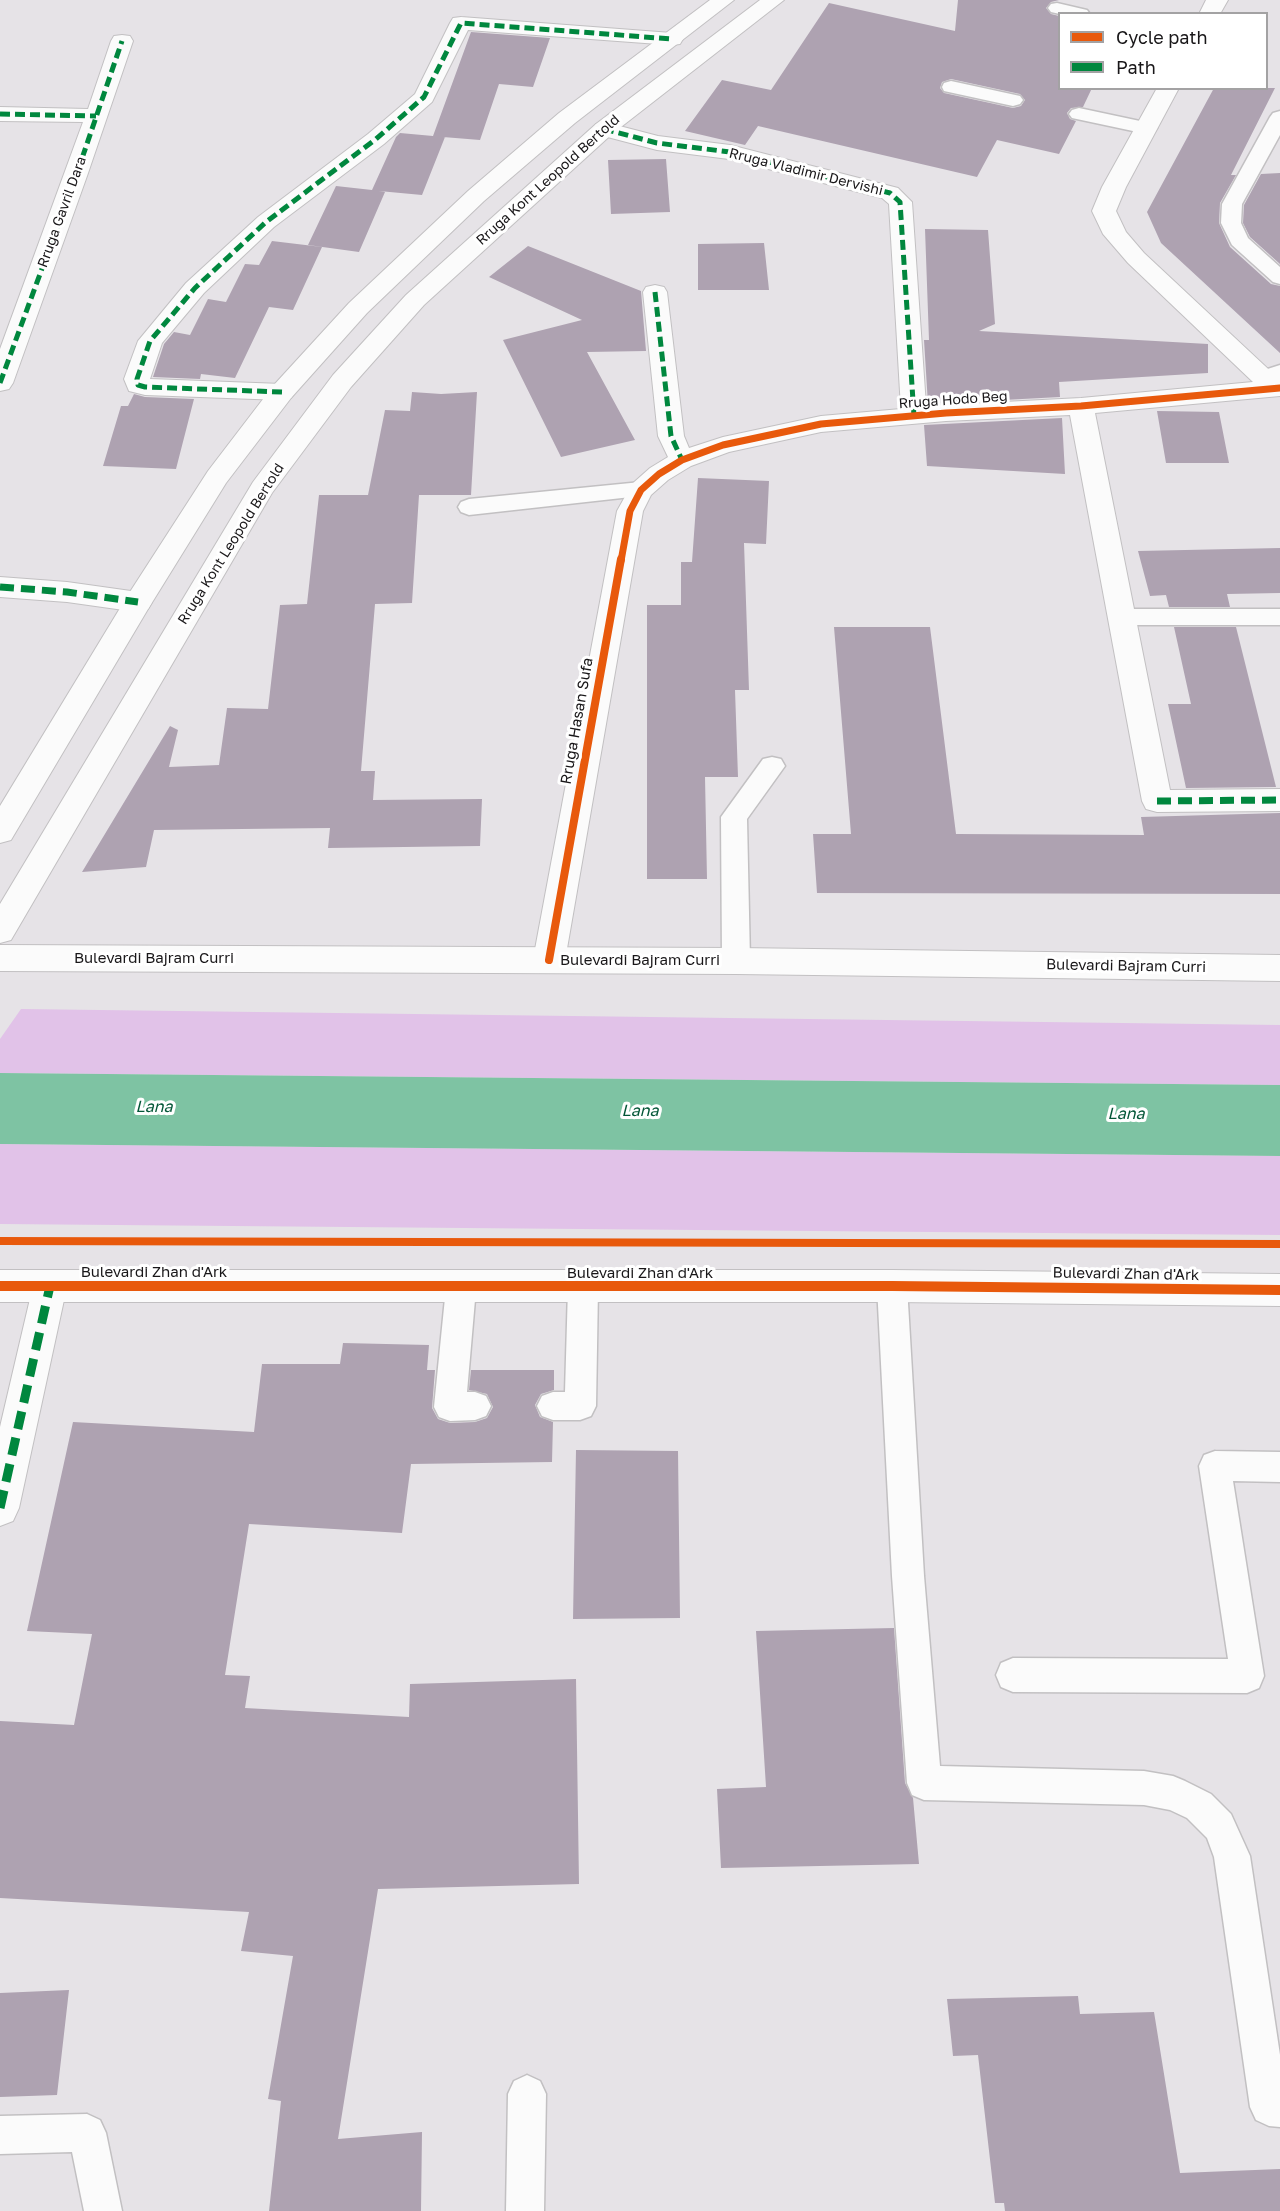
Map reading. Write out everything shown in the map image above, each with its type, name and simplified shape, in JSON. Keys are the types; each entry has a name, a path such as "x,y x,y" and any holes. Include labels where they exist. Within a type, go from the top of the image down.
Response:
{"street":[{"name":"Rruga Kont Leopold Bertold","path":"0,832 138,602 217,477 282,392 358,308 476,196 567,118 723,0"},
{"name":"Rruga Kont Leopold Bertold","path":"0,931 262,488 342,381 415,300 604,129 773,0"},
{"path":"282,392 145,387 138,385 137,379 150,341 195,288 266,222 376,139 424,97 461,23 672,39"},
{"name":"Rruga Gavril Dara","path":"0,383 76,176 122,41"},
{"path":"1167,90 1114,187 1104,211 1115,234 1136,258 1275,382"},
{"path":"0,114 96,116"},
{"name":"Rruga Vladimir Dervishi","path":"604,129 657,143 730,152 890,193 900,202 914,416"},
{"path":"655,292 670,436 682,460"},
{"name":"Rruga Hodo Beg","path":"641,489 682,460 723,445 821,424 1081,406 1275,382"},
{"path":"1081,406 1157,801 1280,801"},
{"name":"Rruga Hasan Sufa","path":"549,960 630,511 641,489"},
{"path":"0,586 138,602"},
{"name":"Bulevardi Bajram Curri","path":"0,958 736,961 1280,968"},
{"name":"Bulevardi Zhan d'Ark","path":"0,1286 583,1288 892,1286 1280,1290"},
{"path":"0,1508 50,1286"}],"lane":[{"path":"1057,8 1073,12"},
{"path":"951,87 1012,99"},
{"path":"1079,114 1147,128"},
{"path":"1280,117 1232,204 1231,223 1239,241 1280,278"},
{"path":"469,507 641,489"},
{"path":"1122,617 1280,617"},
{"path":"736,961 734,817 772,766"},
{"path":"892,1286 908,1576 924,1783 1144,1788 1173,1793 1199,1806 1219,1826 1232,1856 1269,2107 1280,2108"},
{"path":"461,1288 450,1407 475,1406"},
{"path":"553,1406 580,1406 583,1288"},
{"path":"1013,1675 1247,1676 1215,1466 1280,1467"},
{"path":"525,2211 527,2094"},
{"path":"0,2135 87,2133 104,2211"}],"shaded area":[{"path":"21,1009 1280,1025 1280,1085 0,1073 0,1039"},
{"path":"0,1144 1280,1156 1280,1235 0,1224"}],"water":[{"name":"Lana","path":"0,1073 1280,1085 1280,1156 0,1144"}],"building":[{"path":"958,0 1059,0 1051,2 1046,8 1051,14 1058,16 1058,90 1091,90 1083,107 1071,108 1067,113 1070,119 1076,121 1059,154 997,140 977,177 758,126 745,145 685,131 722,80 771,90 829,3 955,31","holes":["951,79 1020,94 1025,100 1021,106 1013,108 944,93 940,88 942,82"]},
{"path":"471,32 550,38 533,87 499,84 480,140 445,137 422,195 379,191 385,192 359,252 308,245 336,186 372,190 396,137 400,133 433,136"},
{"path":"1275,88 1231,175 1236,175 1220,203 1219,223 1230,247 1271,284 1280,286 1280,353 1161,243 1147,212 1213,90"},
{"path":"666,159 670,212 611,214 608,160"},
{"path":"1280,173 1280,264 1250,237 1243,223 1244,205 1261,174"},
{"path":"925,229 988,230 995,324 979,331 1208,344 1208,373 1059,382 1060,397 928,404 924,340 929,340"},
{"path":"272,241 322,247 293,310 269,307 235,378 201,374 200,379 153,377 164,344 174,332 190,335 208,299 226,302 245,264 259,265"},
{"path":"764,243 769,290 698,290 698,244"},
{"path":"528,246 641,291 646,351 587,352 635,440 561,457 503,340 582,320 489,277"},
{"path":"412,392 441,394 477,392 471,495 419,495 412,603 375,604 361,771 375,771 373,800 482,799 480,846 328,848 330,828 154,830 146,867 82,872 170,726 178,730 169,767 219,765 227,708 268,709 280,605 307,604 319,495 368,495 385,410 410,411"},
{"path":"134,394 145,397 194,399 176,469 103,466 121,406 128,406"},
{"path":"1157,411 1219,412 1229,463 1166,463"},
{"path":"1062,418 1065,474 927,466 924,425"},
{"path":"698,478 769,481 766,544 744,543 749,690 735,690 738,777 705,777 707,879 647,879 647,605 681,605 681,562 692,562"},
{"path":"1280,548 1280,593 1227,594 1230,607 1169,607 1166,595 1150,596 1138,551"},
{"path":"834,627 930,627 956,834 1144,835 1141,817 1280,813 1280,894 817,893 813,834 851,834"},
{"path":"1174,627 1236,627 1276,787 1186,788 1168,704 1191,704"},
{"path":"343,1343 429,1345 427,1370 435,1370 432,1408 438,1419 450,1423 475,1422 487,1418 493,1407 487,1394 469,1390 471,1370 554,1370 554,1390 541,1394 535,1405 540,1417 553,1422 552,1462 411,1464 402,1533 249,1524 225,1675 250,1676 245,1708 409,1717 410,1684 576,1679 579,1884 378,1889 338,2139 422,2132 421,2211 269,2211 281,2101 268,2099 293,1956 241,1951 249,1912 0,1898 0,1721 74,1725 92,1634 27,1631 73,1422 254,1432 262,1364 340,1364"},
{"path":"576,1450 678,1451 680,1618 573,1619"},
{"path":"894,1628 905,1783 913,1798 919,1864 721,1868 717,1789 766,1787 756,1631"},
{"path":"69,1990 57,2095 0,2097 0,1993"},
{"path":"1078,1996 1080,2014 1154,2012 1180,2173 1280,2169 1280,2211 1005,2211 1004,2203 995,2203 978,2055 953,2056 947,1999"}],"marked path":[{"path":"282,392 145,387 138,385 137,379 150,341 195,288 266,222 376,139 424,97 461,23 672,39"},
{"path":"0,383 76,176 122,41"},
{"path":"0,114 96,116"},
{"path":"604,129 657,143 730,152 890,193 900,202 914,416"},
{"path":"655,292 671,436 682,460"},
{"path":"0,587 67,592 138,602"},
{"path":"1157,801 1280,800"},
{"path":"0,1508 50,1286"}],"cycle path":[{"path":"549,960 630,511 641,490 659,474 682,460 723,445 821,424 946,413 1081,406 1280,388"},
{"path":"0,1241 1280,1244"},
{"path":"0,1286 892,1286 1280,1290"}]}
